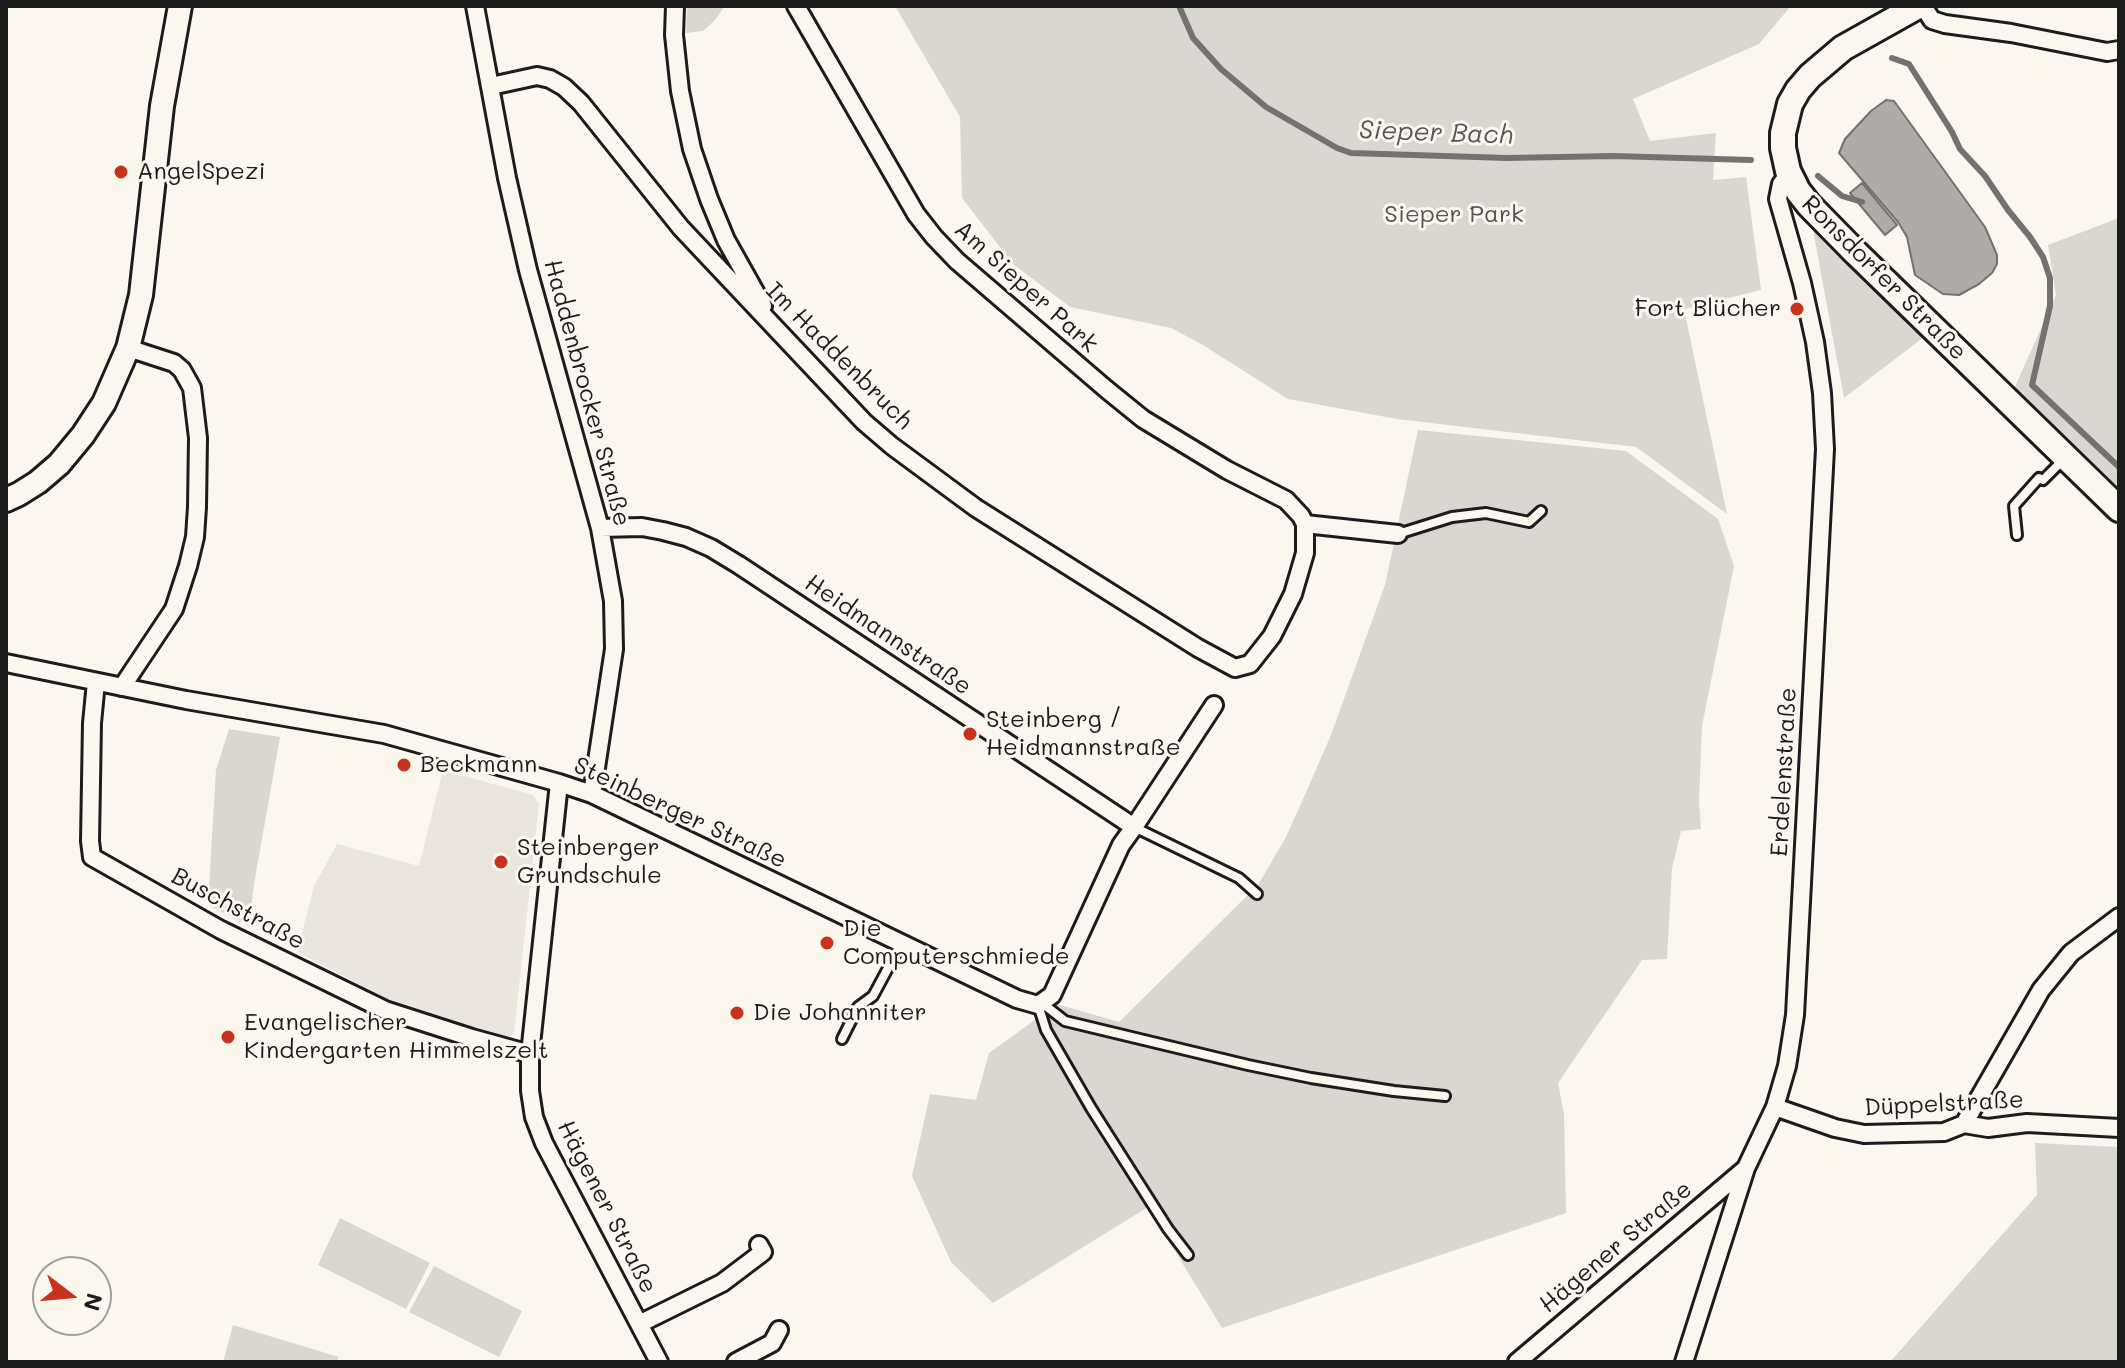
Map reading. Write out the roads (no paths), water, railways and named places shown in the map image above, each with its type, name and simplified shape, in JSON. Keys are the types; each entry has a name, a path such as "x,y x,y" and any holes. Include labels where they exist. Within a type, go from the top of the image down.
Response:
{"main road":[{"name":"Ronsdorfer Straße","path":"1920,6 1843,48 1798,90 1783,133 1789,174 1804,198 1829,226 2119,509"}],"street":[{"path":"6,500 38,482 59,464 83,435 104,403 128,348 141,295 162,106 180,6"},
{"name":"Haddenbrocker Straße","path":"475,6 507,178 528,270 600,528 613,601 610,683 592,794"},
{"path":"675,6 674,35 680,91 692,149 727,242 775,328"},
{"name":"Am Sieper Park","path":"796,6 916,214 949,253 1131,409 1227,470 1286,500 1305,524"},
{"path":"1920,6 1932,20 1945,24 2107,52 2119,50"},
{"name":"Im Haddenbruch","path":"491,86 537,76 564,87 581,103 681,228 864,422 976,508 1235,668 1250,664 1256,658 1272,636 1293,594 1305,553 1305,524"},
{"name":"Erdelenstraße","path":"1684,1362 1746,1168 1775,1107 1787,1066 1795,1015 1825,449 1815,342 1778,199 1781,184 1789,174"},
{"path":"122,687 174,609 195,537 198,452 192,388 182,370 174,363 128,348"},
{"path":"1305,524 1398,534"},
{"name":"Heidmannstraße","path":"600,528 642,527 686,537 711,548 1134,827"},
{"name":"Steinberger Straße","path":"6,663 384,734 559,783 592,794 1017,999 1037,1004"},
{"name":"Buschstraße","path":"96,682 92,723 92,857 221,930 385,1010 530,1054"},
{"path":"1037,1004 1052,995 1121,845 1214,705"},
{"name":"Hägener Straße","path":"559,783 530,1054 534,1117 544,1143 659,1362"},
{"path":"1964,1124 2041,990 2071,953 2119,917"},
{"name":"Düppelstraße","path":"1775,1107 1835,1128 1864,1134 1944,1132 1964,1124 1988,1128 2027,1123 2119,1128"},
{"name":"Hägener Straße","path":"1517,1362 1746,1168"},
{"path":"639,1324 722,1283 763,1252 759,1245"},
{"path":"736,1362 772,1343 779,1330"}],"lane":[{"path":"2017,535 2014,506 2039,478 2043,480 2066,458"},
{"path":"1398,534 1452,517 1475,514 1486,513 1529,522 1541,511"},
{"path":"1134,827 1239,878 1257,894"},
{"path":"842,1039 858,1007 873,996 901,944"},
{"path":"1037,1004 1065,1021 1248,1065 1311,1078 1445,1096"},
{"path":"1037,1004 1046,1030 1091,1108 1188,1255"}],"waterway":[{"name":"Sieper Bach","path":"1179,6 1193,38 1221,69 1266,107 1351,153 1751,160"},
{"name":"Sieper Bach","path":"1892,58 1909,64 1960,149 1985,176 2043,257 2050,278 2050,306 2032,385 2119,467"},
{"name":"Sieper Bach","path":"1818,176 1842,196 1862,202"}],"place":[{"name":"AngelSpezi","path":"121,172"},
{"name":"Fort Blücher","path":"1797,309"},
{"name":"Steinberg / Heidmannstraße","path":"970,734"},
{"name":"Beckmann","path":"404,765"},
{"name":"Steinberger Grundschule","path":"501,862"},
{"name":"Die Computerschmiede","path":"827,943"},
{"name":"Die Johanniter","path":"737,1013"},
{"name":"Evangelischer Kindergarten Himmelszelt","path":"228,1037"}],"park label":[{"name":"Sieper Park","path":"1454,215"}]}
